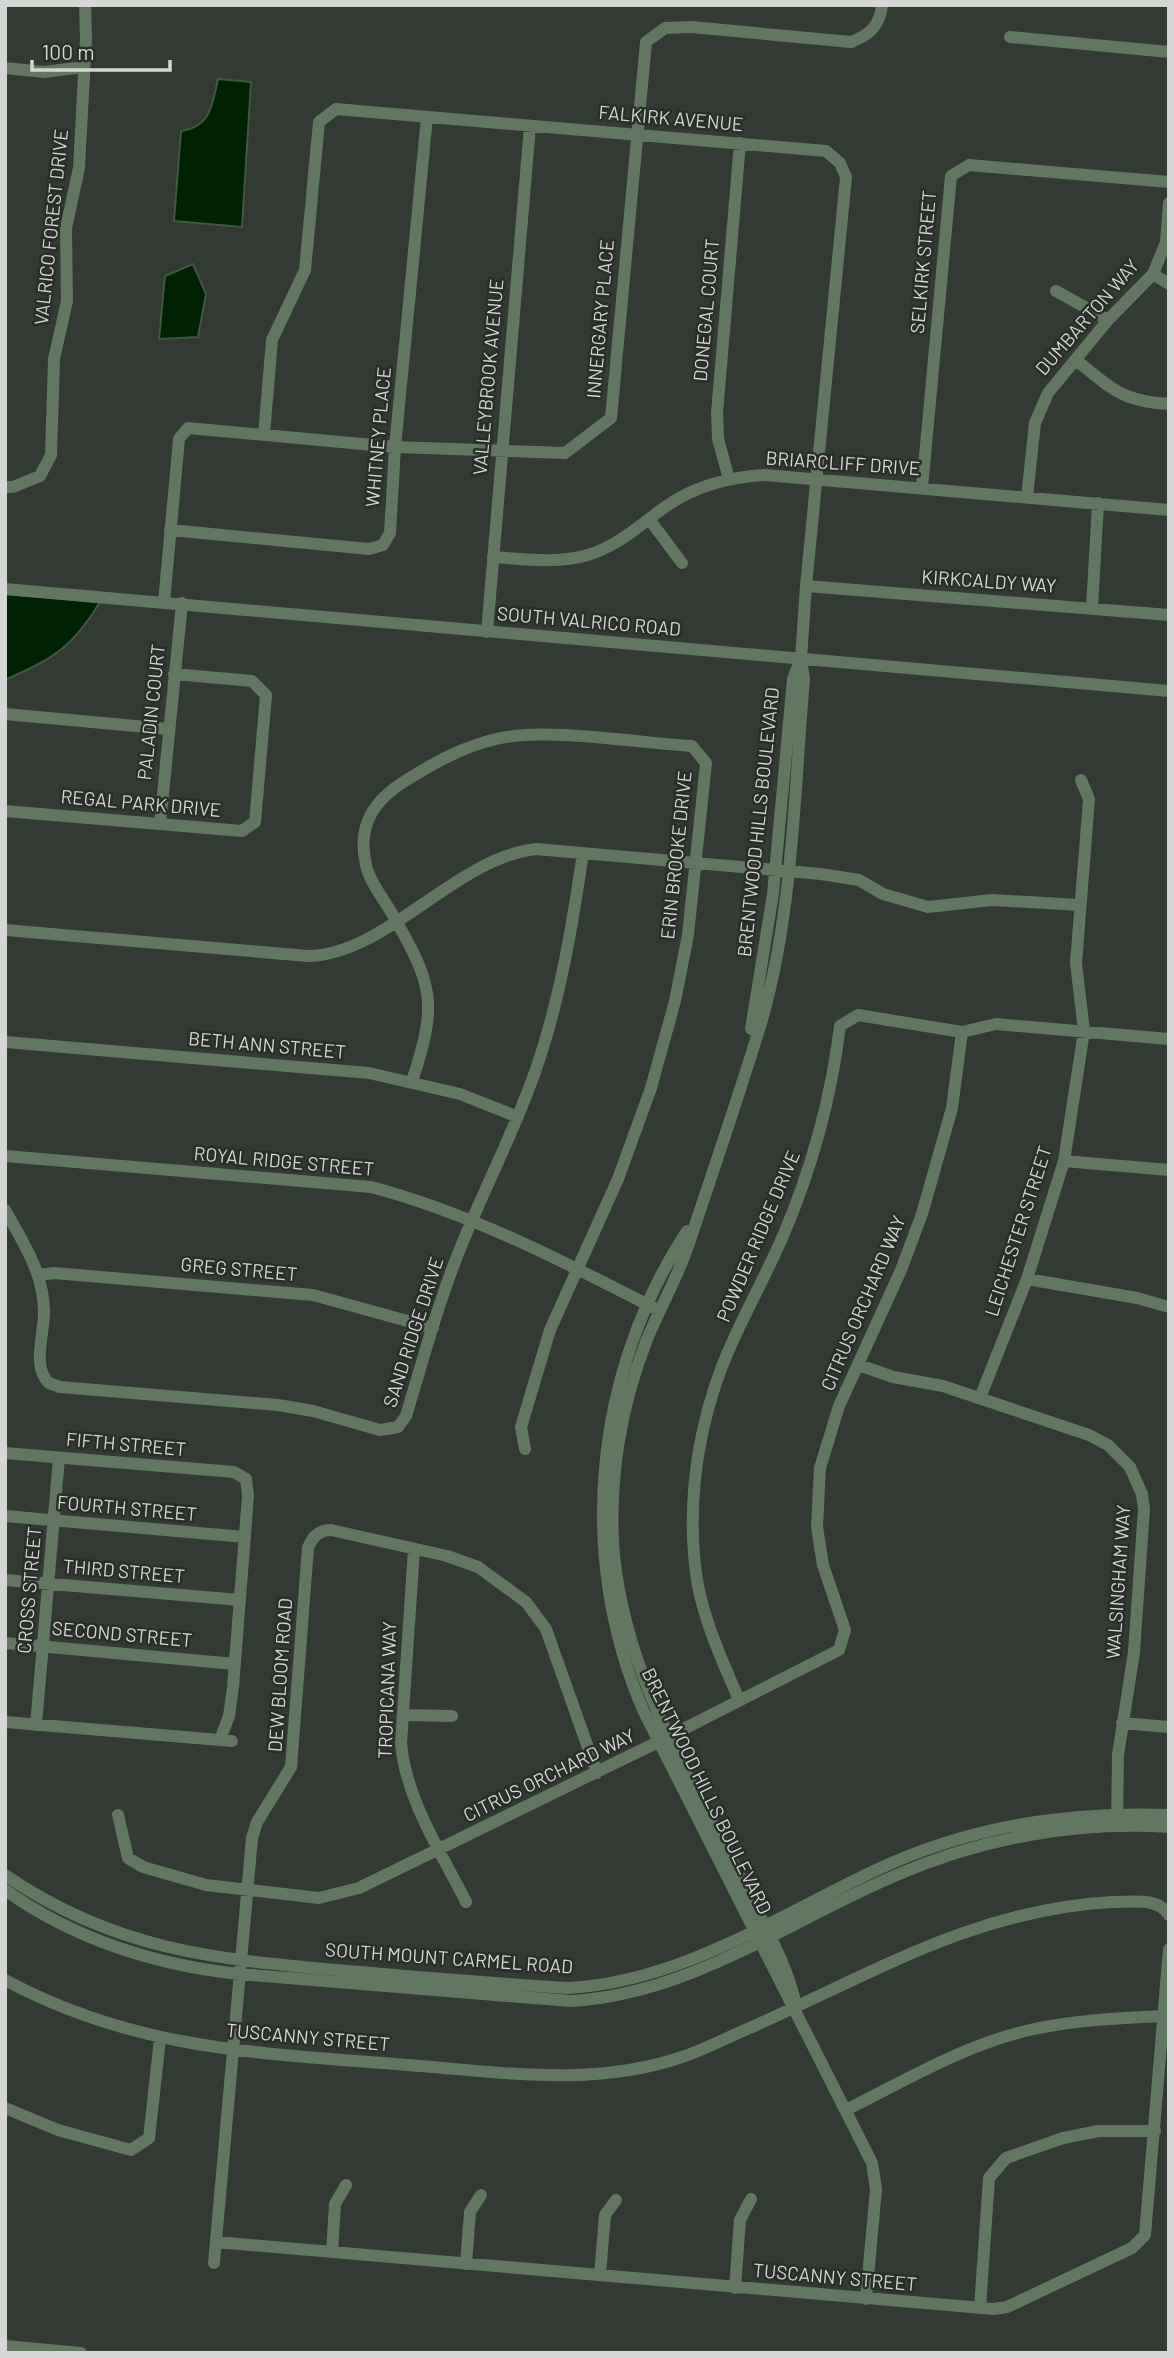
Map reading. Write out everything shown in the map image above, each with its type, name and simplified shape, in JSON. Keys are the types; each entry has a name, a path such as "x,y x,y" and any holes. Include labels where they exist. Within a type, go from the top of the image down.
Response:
{"street":[{"name":"VALRICO FOREST DRIVE","path":"5,487 13,487 40,476 51,455 54,359 67,301 66,228 79,168 85,5"},
{"name":"INNERGARY PLACE","path":"164,602 179,439 188,428 395,447 565,453 611,418 646,41 665,28 691,27 851,42 867,36 880,19 882,5"},
{"path":"1010,37 1169,52"},
{"path":"5,68 44,72 84,67"},
{"name":"FALKIRK AVENUE","path":"264,433 272,340 305,270 319,122 336,109 826,150 840,163 846,177 801,659"},
{"name":"WHITNEY PLACE","path":"170,530 369,549 383,545 390,533 395,447 427,117"},
{"name":"VALLEYBROOK AVENUE","path":"486,632 530,126"},
{"name":"DONEGAL COURT","path":"729,479 718,439 717,413 740,144"},
{"name":"SELKIRK STREET","path":"922,488 951,176 969,164 1169,182"},
{"name":"DUMBARTON WAY","path":"1027,497 1035,423 1048,393 1108,320 1153,274 1166,242 1169,203"},
{"path":"1153,274 1169,284"},
{"path":"1056,291 1108,320"},
{"path":"1076,360 1122,397 1140,402 1169,404"},
{"name":"BRIARCLIFF DRIVE","path":"492,557 542,561 586,556 620,541 683,495 729,479 765,475 1169,510"},
{"path":"1091,608 1098,503"},
{"path":"649,519 682,563"},
{"name":"KIRKCALDY WAY","path":"806,586 1169,615"},
{"name":"SOUTH VALRICO ROAD","path":"5,589 1169,691"},
{"name":"PALADIN COURT","path":"160,824 182,603"},
{"name":"BRENTWOOD HILLS BOULEVARD","path":"801,659 793,679 781,871 750,1033 750,1053 688,1245 654,1308 626,1406 615,1471 613,1529 617,1577 627,1629 663,1740 761,1934 785,1995 796,2007 876,2178 866,2299"},
{"name":"REGAL PARK DRIVE","path":"5,811 242,831 255,822 266,695 251,681 174,674"},
{"path":"5,714 168,729"},
{"name":"ERIN BROOKE DRIVE","path":"412,1081 427,1035 430,1014 428,985 418,956 366,868 364,852 367,821 373,806 384,794 440,759 498,738 531,735 692,747 706,763 688,935 676,1001 651,1088 618,1179 575,1269 550,1330 521,1427 525,1449"},
{"name":"LEICHESTER STREET","path":"979,1398 1027,1279 1064,1161 1084,1031 1076,963 1089,800 1082,780"},
{"path":"5,930 308,956 342,950 495,859 536,849 695,862 859,880 883,894 928,907 992,900 1080,905"},
{"name":"SAND RIDGE DRIVE","path":"5,1210 39,1275 44,1307 40,1368 46,1381 52,1385 295,1407 385,1431 395,1429 404,1421 451,1272 519,1117 558,992 583,853"},
{"name":"POWDER RIDGE DRIVE","path":"739,1700 714,1639 697,1580 694,1493 699,1445 716,1383 784,1234 819,1139 835,1070 840,1026 858,1015 962,1032 996,1024 1169,1039"},
{"name":"CITRUS ORCHARD WAY","path":"118,1815 128,1858 143,1867 206,1885 319,1898 359,1888 440,1850 839,1650 845,1630 823,1565 817,1501 828,1438 901,1270 930,1189 952,1108 962,1032"},
{"name":"BETH ANN STREET","path":"5,1042 369,1073 460,1094 519,1117"},
{"name":"ROYAL RIDGE STREET","path":"5,1156 371,1187 418,1199 472,1222 654,1308"},
{"path":"1064,1161 1169,1170"},
{"name":"GREG STREET","path":"39,1275 54,1273 305,1294 433,1328"},
{"path":"1027,1279 1137,1297 1169,1307"},
{"name":"WALSINGHAM WAY","path":"859,1365 893,1377 943,1386 1098,1439 1120,1454 1137,1480 1142,1493 1144,1525 1134,1652 1116,1768 1117,1820"},
{"name":"FIFTH STREET","path":"5,1453 234,1472 244,1476 248,1487 244,1537"},
{"name":"CROSS STREET","path":"36,1725 59,1458"},
{"name":"FOURTH STREET","path":"5,1516 244,1537"},
{"name":"DEW BLOOM ROAD","path":"214,2263 252,1838 257,1822 292,1767 296,1745 310,1543 320,1532 331,1530 447,1556 478,1567 526,1602 546,1629 597,1773"},
{"path":"5,1722 226,1740 235,1664 244,1537"},
{"name":"TROPICANA WAY","path":"414,1549 401,1744 403,1768 466,1902"},
{"name":"THIRD STREET","path":"5,1580 240,1600"},
{"name":"SECOND STREET","path":"5,1643 235,1664"},
{"path":"404,1714 452,1716"},
{"path":"1122,1723 1169,1727"},
{"name":"SOUTH MOUNT CARMEL ROAD","path":"5,1890 41,1913 111,1945 179,1965 587,1987 663,1971 761,1934 874,1871 939,1844 1034,1821 1117,1820 1169,1815"},
{"name":"SOUTH MOUNT CARMEL ROAD","path":"1117,1820 1169,1828"},
{"name":"SOUTH MOUNT CARMEL ROAD","path":"5,1875 57,1907 128,1938 240,1968"},
{"name":"TUSCANNY STREET","path":"5,1980 74,2013 160,2039 232,2050 551,2076 597,2076 642,2069 687,2056 928,1944 1021,1914 1085,1904 1147,1902 1160,1906 1169,1915"},
{"name":"TUSCANNY STREET","path":"216,2242 866,2299 980,2308 1007,2307 1143,2241 1147,2228 1169,1949"},
{"path":"846,2110 965,2052 1032,2029 1098,2019 1163,2015"},
{"path":"5,2108 58,2130 131,2150 149,2138 160,2039"},
{"path":"980,2308 989,2178 1006,2158 1063,2138 1099,2131 1155,2131"},
{"path":"332,2252 335,2204 346,2185"},
{"path":"466,2263 470,2212 481,2195"},
{"path":"735,2288 740,2220 751,2199"},
{"path":"600,2274 605,2215 616,2200"},
{"path":"5,2346 81,2353"}],"shaded area":[{"path":"218,79 251,82 242,227 174,221 181,131 199,125 209,113"},
{"path":"193,264 206,294 198,337 159,339 165,276"},
{"path":"5,594 100,602 71,641 49,658 5,680"}]}
